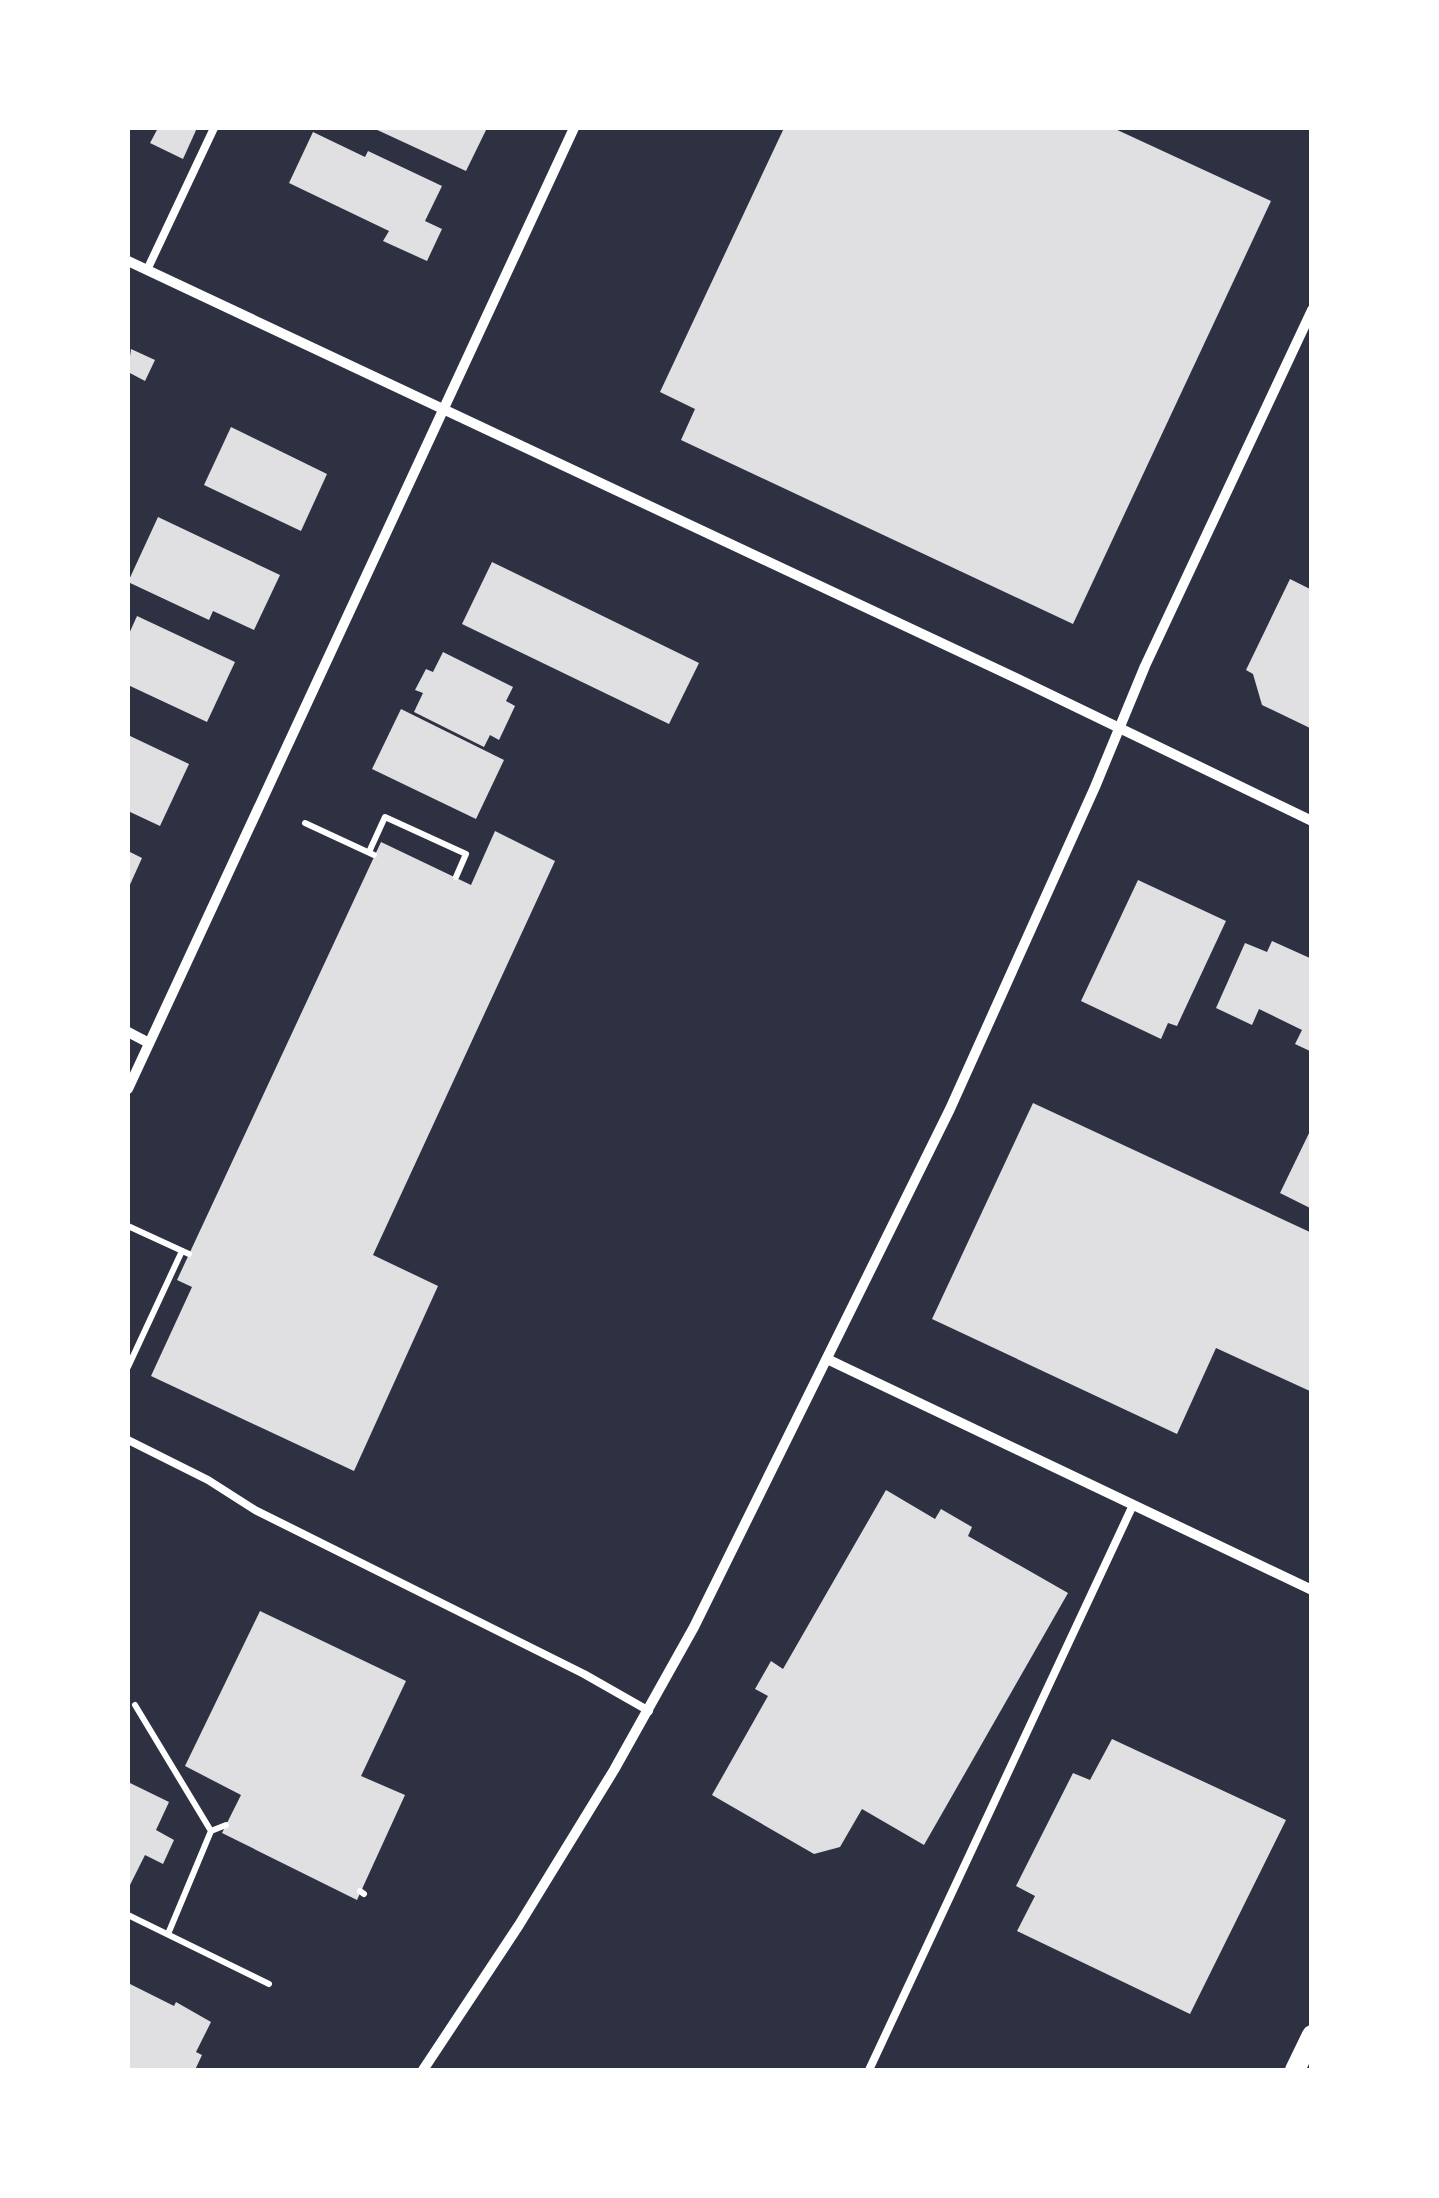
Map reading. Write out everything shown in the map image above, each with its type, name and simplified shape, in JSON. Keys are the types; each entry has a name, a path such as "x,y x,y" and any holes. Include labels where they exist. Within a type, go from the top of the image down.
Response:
{"main road":[{"path":"1295,2070 1312,2035"}],"street":[{"path":"128,1090 574,128"},
{"path":"128,261 1312,821"},
{"path":"424,2070 649,1711 694,1627 950,1108 1145,666 1312,310"},
{"path":"128,1032 149,1042"},
{"path":"827,1358 1312,1590"}],"lane":[{"path":"147,270 214,128"},
{"path":"128,1440 208,1480 255,1510 584,1674 649,1711"},
{"path":"869,2070 1133,1505"}],"path":[{"path":"305,823 372,853 385,817 466,854 456,877"},
{"path":"128,1226 186,1252 128,1367"},
{"path":"135,1705 212,1831"},
{"path":"168,1934 212,1831 226,1826"},
{"path":"128,1914 269,1984"}],"building":[{"path":"158,128 197,128 183,159 150,143"},
{"path":"373,128 487,128 466,171"},
{"path":"784,128 1113,128 1271,201 1073,624 681,440 695,409 660,392"},
{"path":"313,132 365,157 368,151 442,186 425,221 442,229 427,261 383,241 389,231 289,183"},
{"path":"131,349 155,360 145,381 128,372"},
{"path":"231,427 327,474 301,531 204,485"},
{"path":"158,517 280,575 254,630 213,611 209,620 128,582"},
{"path":"492,562 699,663 669,724 462,624"},
{"path":"1290,579 1312,590 1312,729 1262,705 1253,674 1246,670"},
{"path":"137,616 235,662 207,722 128,685 128,636"},
{"path":"443,652 513,687 506,701 515,706 499,740 490,735 484,747 414,712 423,693 415,690 426,669 433,672"},
{"path":"401,709 504,760 476,819 372,769"},
{"path":"128,735 189,764 160,826 128,811"},
{"path":"495,831 555,861 373,1255 438,1286 354,1471 151,1376 192,1287 177,1280 381,842 471,885"},
{"path":"128,851 142,858 128,889"},
{"path":"1138,880 1226,921 1177,1026 1168,1023 1161,1039 1081,1001"},
{"path":"1272,941 1312,959 1312,1052 1295,1044 1302,1030 1259,1009 1252,1025 1216,1008 1245,943 1267,952"},
{"path":"1033,1103 1312,1233 1312,1392 1216,1348 1177,1434 932,1319"},
{"path":"1312,1127 1312,1209 1280,1193"},
{"path":"886,1490 935,1519 941,1509 972,1527 968,1536 1068,1593 924,1845 862,1809 840,1847 814,1854 712,1795 768,1696 755,1689 771,1661 783,1669"},
{"path":"260,1611 406,1681 361,1776 405,1795 357,1900 222,1833 241,1795 185,1766"},
{"path":"1112,1739 1286,1820 1190,2014 1017,1931 1035,1896 1016,1886 1073,1773 1090,1780"},
{"path":"128,1782 169,1802 156,1830 174,1840 163,1864 145,1855 128,1889"},
{"path":"128,1983 174,2006 176,2002 211,2022 196,2052 202,2055 195,2070 128,2070"}]}
